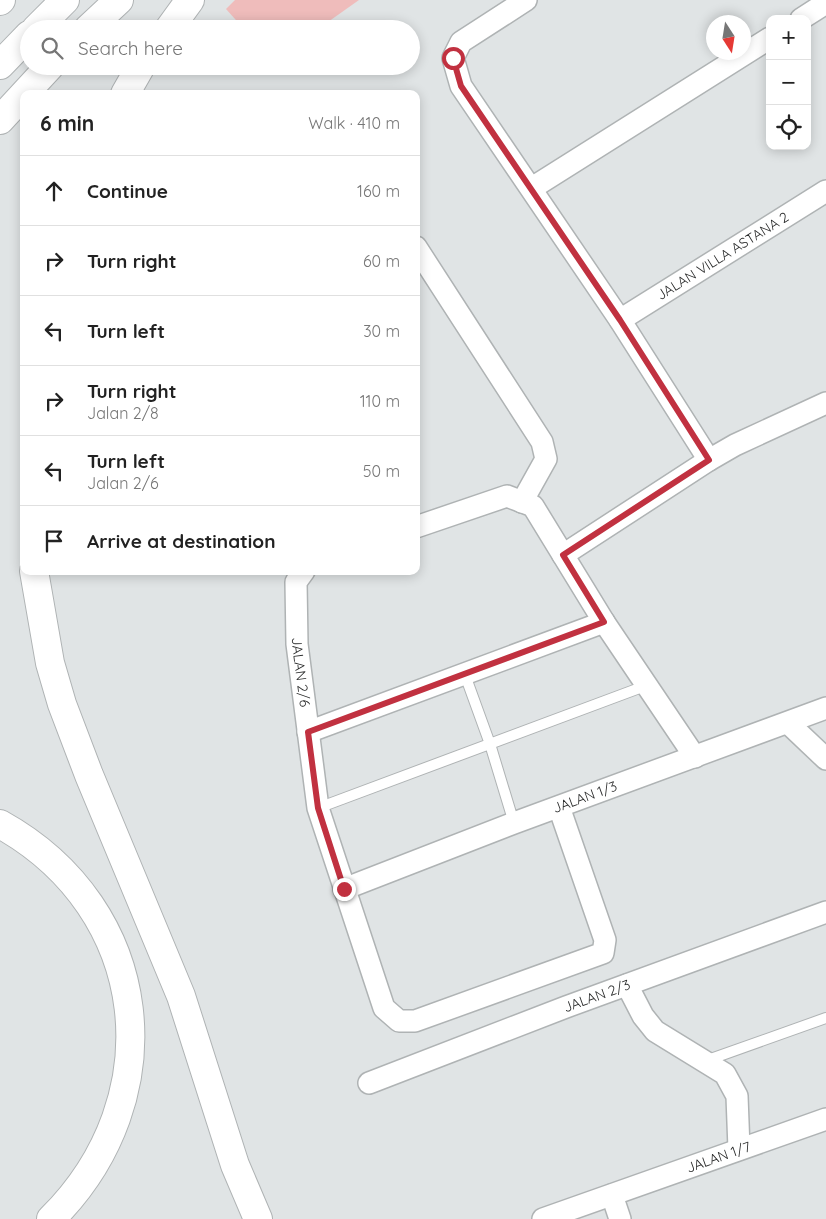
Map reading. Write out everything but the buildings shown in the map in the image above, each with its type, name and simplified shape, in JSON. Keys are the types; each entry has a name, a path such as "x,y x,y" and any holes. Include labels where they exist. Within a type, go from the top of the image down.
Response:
{"highway":[{"path":"45,20 65,0"},
{"path":"98,20 119,0"},
{"path":"176,20 190,0"},
{"path":"0,65 20,44"},
{"path":"28,90 42,75"},
{"path":"126,90 136,75"},
{"path":"0,120 20,98"},
{"path":"35,575 50,663 62,704 89,775 181,996 235,1165 258,1219"},
{"path":"0,824 48,856 87,900 116,956 129,1010 130,1064 126,1088 114,1126 90,1174 51,1219"}],"street":[{"path":"526,0 461,42 453,58 461,86 620,320 709,460"},
{"path":"807,15 826,3"},
{"path":"532,188 766,41"},
{"name":"JALAN VILLA ASTANA 2","path":"620,320 826,191"},
{"path":"420,253 542,442 546,459 514,499 420,526"},
{"path":"563,555 709,460 735,445 826,403"},
{"path":"514,499 533,506 645,686 695,756"},
{"name":"JALAN 2/6","path":"301,575 296,582 297,644 318,808 384,1008 399,1021 415,1021 603,953 605,940 558,807"},
{"path":"308,732 604,622"},
{"name":"JALAN 1/3","path":"344,889 514,823 695,756 788,724 826,708"},
{"path":"788,724 826,759"},
{"name":"JALAN 2/3","path":"369,1083 826,912"},
{"path":"627,985 643,1016 655,1031 725,1074 737,1096 739,1149"},
{"name":"JALAN 1/7","path":"543,1219 826,1119"},
{"path":"612,1195 620,1219"}],"lane":[{"path":"465,675 490,744 514,823"},
{"path":"318,808 645,686"},
{"path":"705,1060 826,1018"}],"shaded area":[{"path":"235,0 359,0 331,20 236,20 226,9"}],"route":[{"path":"344,889 318,808 308,732 604,622 563,555 709,460 620,320 461,86 454,69 453,58"}]}
